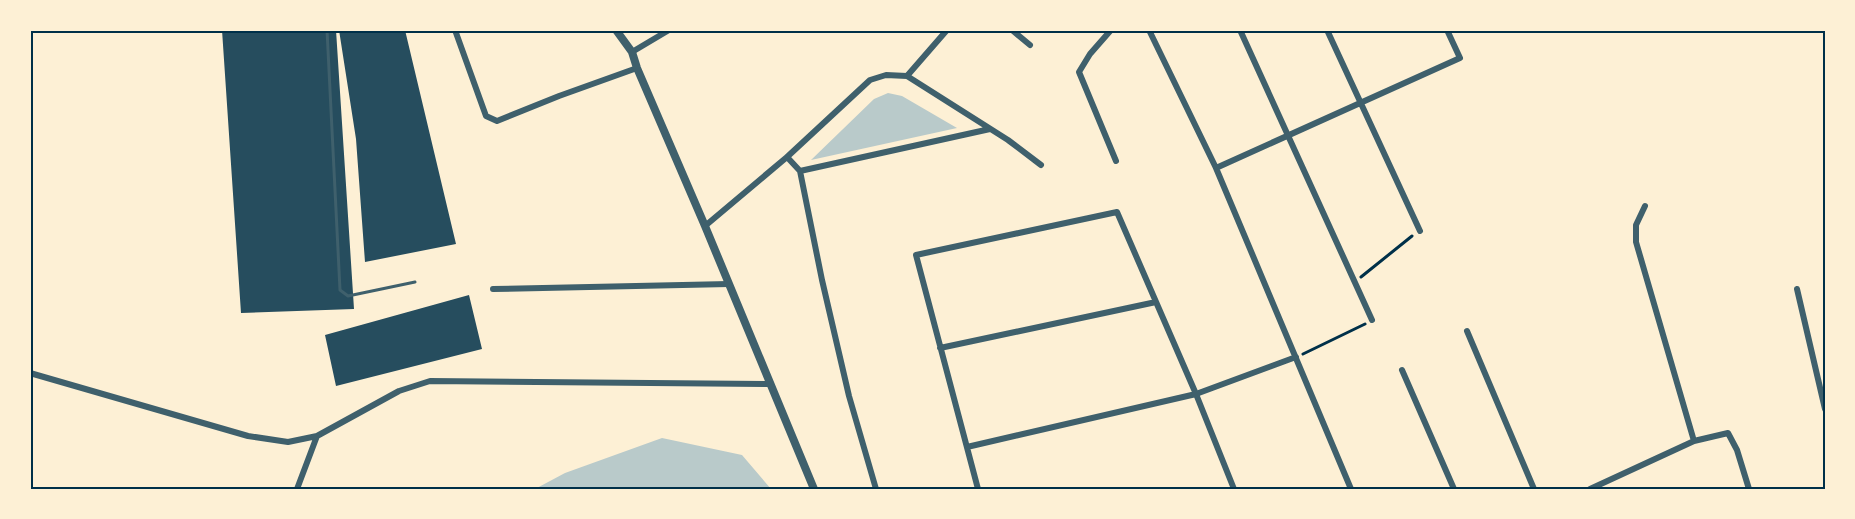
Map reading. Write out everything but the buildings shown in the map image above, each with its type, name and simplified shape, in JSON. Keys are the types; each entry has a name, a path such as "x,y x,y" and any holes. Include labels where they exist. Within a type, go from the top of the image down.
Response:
{"street":[{"path":"455,30 486,116 497,121 637,68"},
{"path":"616,30 632,52 814,489"},
{"path":"632,52 669,30"},
{"path":"907,76 946,30"},
{"path":"1012,30 1030,45"},
{"path":"1111,30 1090,54 1079,72 1116,161"},
{"path":"1149,30 1216,168 1351,489"},
{"path":"1240,30 1372,320"},
{"path":"1328,30 1359,103 1420,231"},
{"path":"1216,168 1460,58 1447,30"},
{"path":"705,226 787,157 870,80 886,75 907,76 1041,165"},
{"path":"800,171 990,129"},
{"path":"787,157 800,171 846,385 876,489"},
{"path":"1645,206 1636,225 1636,242 1694,441"},
{"path":"978,489 916,255 1117,212 1196,394 1234,489"},
{"path":"493,289 729,285"},
{"path":"1797,289 1825,409"},
{"path":"940,348 1156,302"},
{"path":"1467,331 1534,489"},
{"path":"967,447 1196,394 1296,357"},
{"path":"1402,370 1454,489"},
{"path":"30,373 248,436 288,441 317,436 399,391 430,381 771,384"},
{"path":"1590,489 1694,441 1728,433 1737,450 1749,489"},
{"path":"297,489 317,436"}],"lane":[{"path":"327,30 340,290 348,296 415,282"}],"path":[{"path":"1355,282 1420,231"},
{"path":"1296,357 1372,320"}],"shaded area":[{"path":"888,93 902,96 957,128 811,160 874,99"},
{"path":"662,438 742,455 771,489 535,489 565,473"}]}
